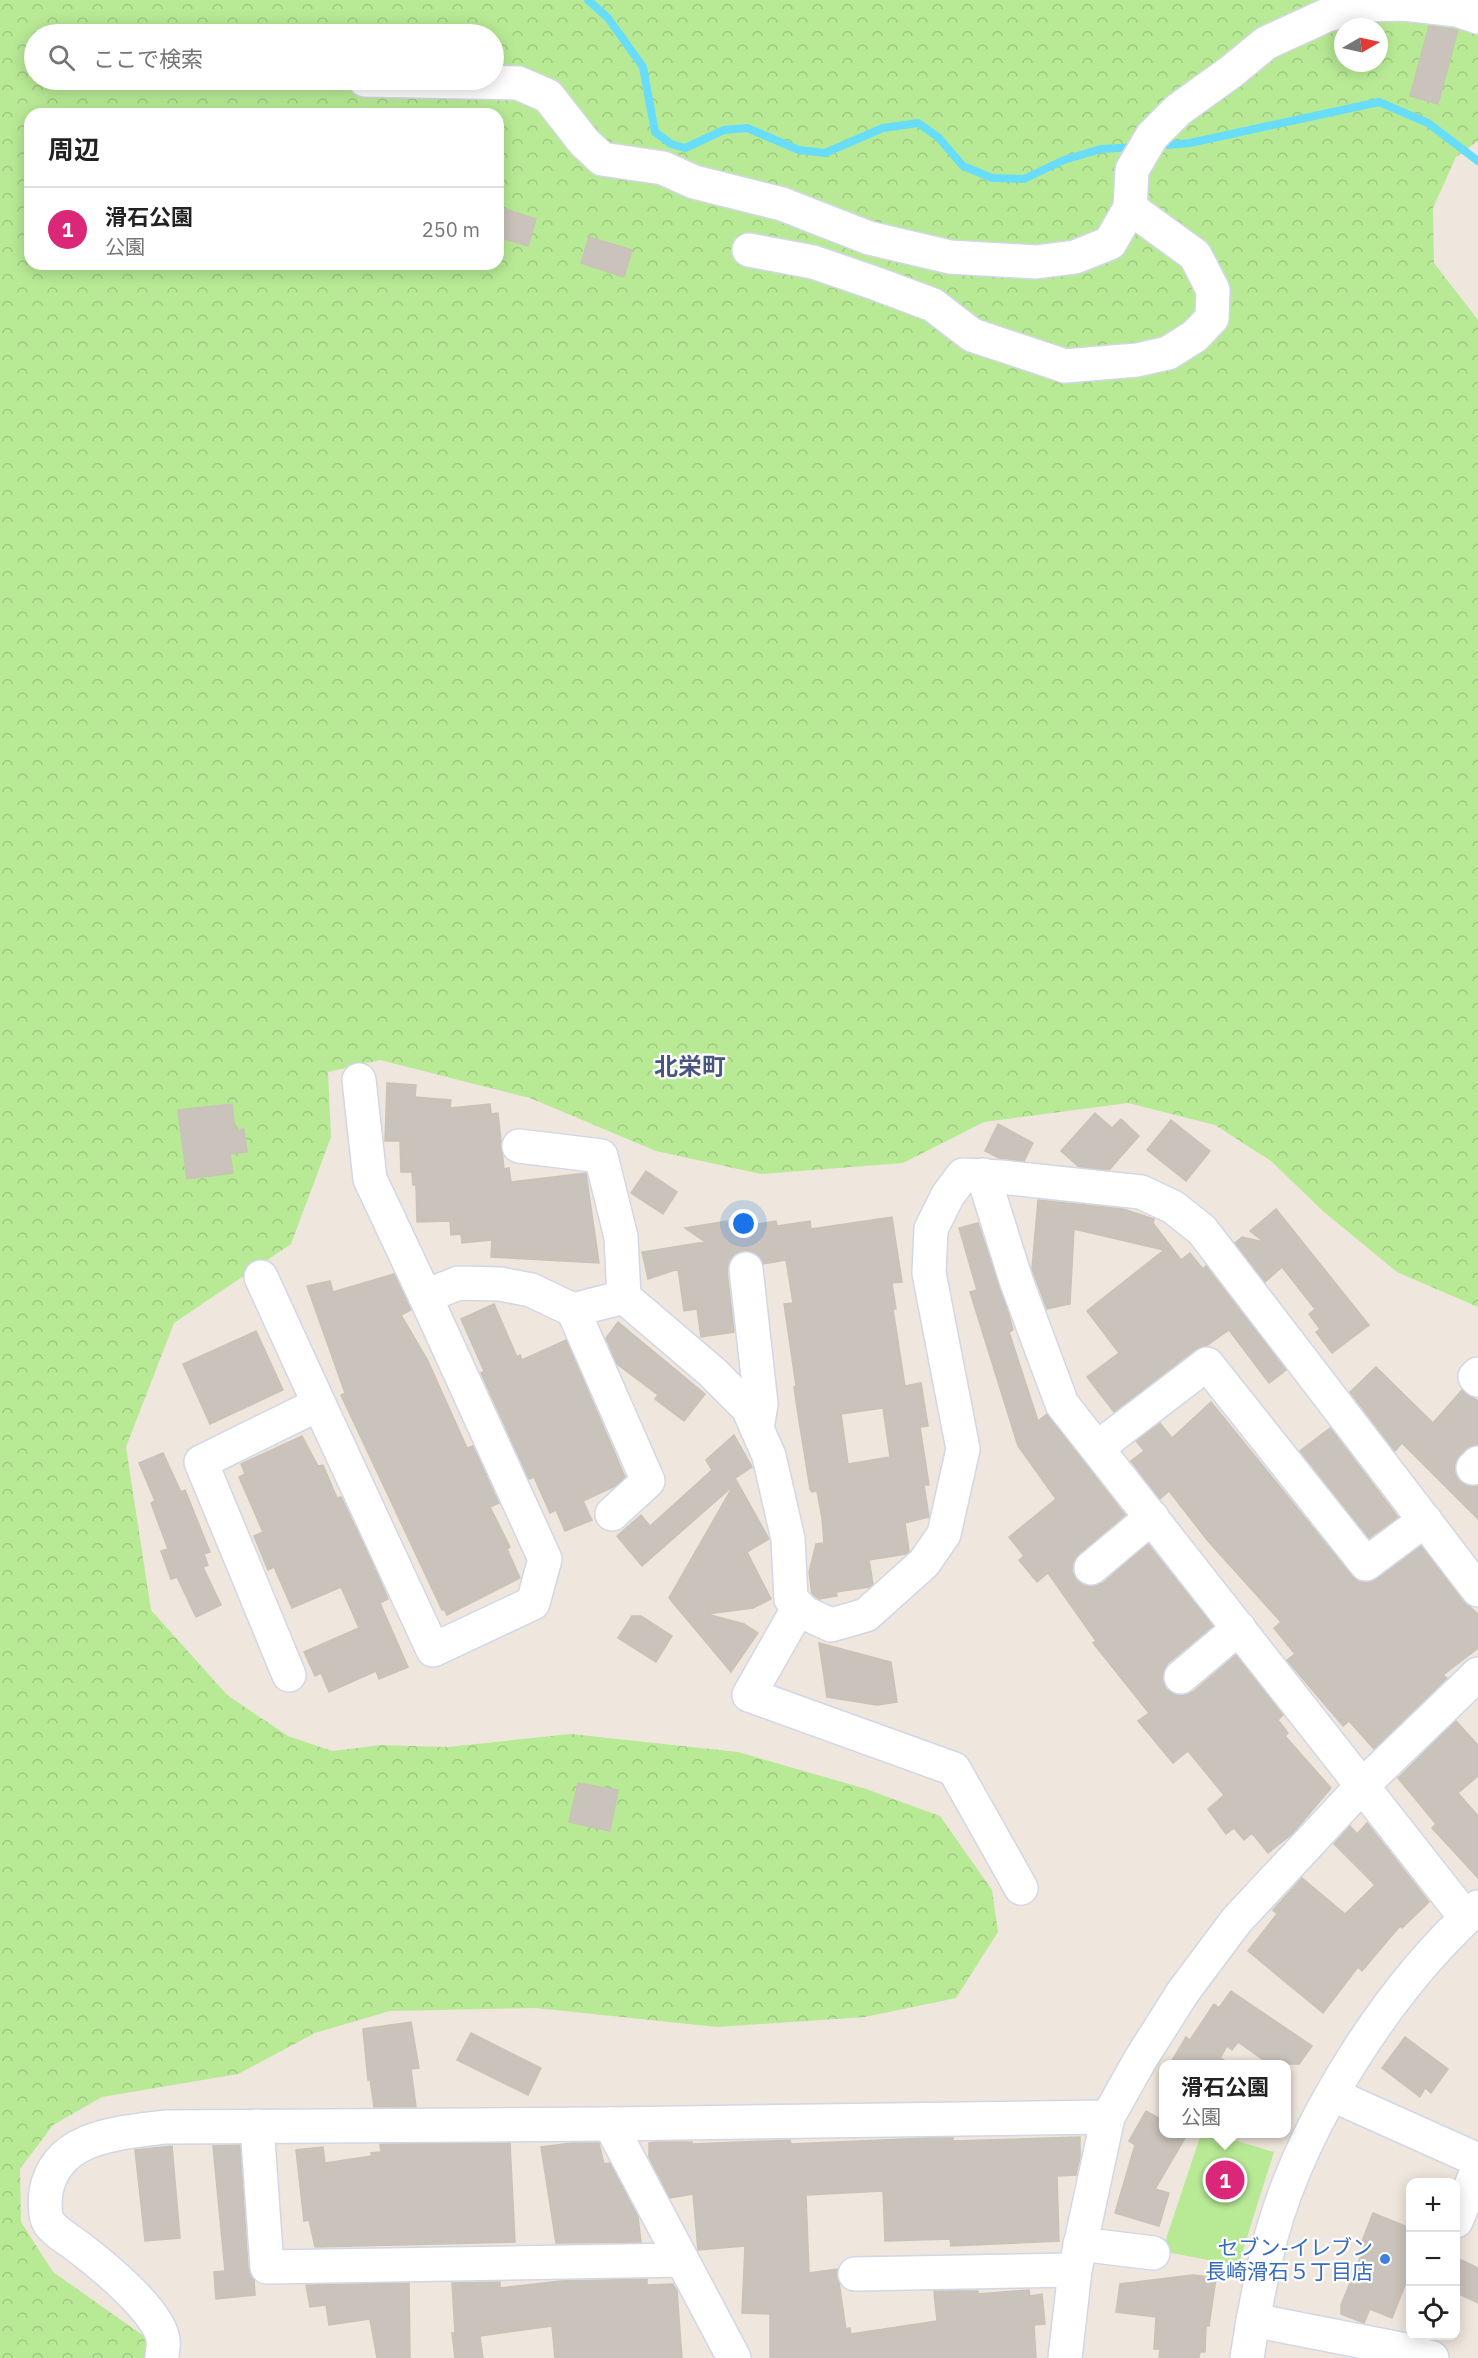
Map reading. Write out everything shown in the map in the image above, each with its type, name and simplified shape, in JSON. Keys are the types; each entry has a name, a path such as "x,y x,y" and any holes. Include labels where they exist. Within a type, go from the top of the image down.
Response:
{"street":[{"path":"504,83 518,83 548,96 584,142 602,159 663,168 694,182 782,204 869,238 950,257 1036,262 1075,257 1110,243 1130,208 1132,170 1152,136 1178,110 1266,43 1327,15 1366,5 1404,4 1457,10 1478,17"},
{"path":"749,250 813,261 877,284 933,305 972,335 1065,366 1137,360 1168,353 1194,336 1212,318 1213,290 1195,255 1130,208"},
{"path":"261,1277 433,1650 533,1603 546,1559 370,1179 359,1080"},
{"path":"519,1146 601,1156 621,1237 624,1297 712,1372 748,1408 769,1456 788,1539 791,1599 805,1613 831,1625 866,1615 924,1563 944,1534 963,1449 929,1273 931,1229 948,1195 963,1175 983,1175 1141,1192 1173,1207 1202,1230 1478,1590"},
{"path":"983,1175 1017,1283 1062,1404 1363,1785 1472,1912 1442,1940 1386,2009 1333,2095 1296,2166 1272,2236 1247,2358"},
{"path":"746,1269 761,1404 757,1430"},
{"path":"425,1296 459,1283 500,1284 531,1290 573,1310 624,1297"},
{"path":"573,1310 648,1481 612,1514"},
{"path":"1097,1448 1206,1364 1366,1564 1425,1520"},
{"path":"1478,1374 1475,1377 1478,1380"},
{"path":"289,1675 201,1462 319,1404"},
{"path":"1091,1568 1152,1517"},
{"path":"799,1606 749,1695 954,1769 1021,1888"},
{"path":"1181,1677 1239,1628"},
{"path":"1065,2358 1077,2257 1108,2117 1183,1992 1236,1921 1363,1785 1472,1691"},
{"path":"1333,2095 1478,2160"},
{"path":"162,2358 163,2339 158,2325 146,2307 77,2246 60,2236 47,2220 45,2201 48,2181 63,2157 76,2147 109,2134 165,2127 1108,2117"},
{"path":"610,2124 734,2358"},
{"path":"256,2126 267,2267 682,2260"},
{"path":"1460,2210 1478,2169"},
{"path":"855,2274 1153,2253"},
{"path":"1253,2320 1405,2337 1432,2358"}],"green space":[{"path":"0,0 1478,0 1478,141 1456,157 1433,208 1434,263 1478,320 1478,1307 1397,1272 1324,1212 1271,1161 1215,1125 1128,1103 984,1122 903,1163 761,1174 656,1151 530,1098 380,1060 328,1072 331,1137 291,1244 174,1323 126,1447 151,1610 227,1695 288,1736 332,1751 381,1745 447,1747 571,1734 738,1752 863,1788 940,1816 992,1890 998,1932 956,1998 865,2017 717,2027 536,2008 390,2011 315,2033 238,2074 102,2097 53,2125 20,2169 21,2222 53,2272 175,2358 0,2358"},
{"path":"1200,2138 1227,2138 1274,2152 1238,2266 1162,2251"}],"building":[{"path":"1429,26 1458,30 1438,104 1410,96"},
{"path":"504,209 536,219 528,246 504,239"},
{"path":"589,237 632,250 624,277 581,263"},
{"path":"387,1083 416,1085 415,1097 451,1100 450,1108 490,1104 491,1114 498,1113 504,1169 509,1168 511,1182 586,1173 599,1263 491,1257 492,1240 462,1243 461,1234 451,1235 450,1221 417,1222 416,1185 413,1185 412,1172 401,1172 400,1141 385,1141"},
{"path":"232,1104 235,1130 244,1129 247,1152 230,1154 233,1173 187,1179 178,1110"},
{"path":"1095,1113 1112,1128 1121,1119 1139,1136 1109,1170 1079,1167 1061,1151"},
{"path":"1171,1120 1210,1151 1186,1181 1147,1150"},
{"path":"998,1124 1033,1143 1024,1161 999,1158 985,1151"},
{"path":"646,1171 677,1192 663,1214 631,1193"},
{"path":"1038,1200 1123,1209 1154,1219 1153,1223 1181,1260 1190,1253 1203,1269 1206,1266 1286,1370 1269,1383 1229,1330 1206,1346 1196,1349 1114,1412 1087,1377 1119,1353 1087,1311 1164,1250 1074,1229 1070,1304 1047,1309 1032,1269"},
{"path":"1276,1209 1369,1325 1332,1353 1316,1332 1320,1329 1309,1314 1315,1309 1282,1267 1265,1282 1235,1243 1242,1237 1264,1242 1250,1231"},
{"path":"892,1217 902,1282 892,1283 896,1309 893,1309 905,1386 921,1383 928,1426 920,1427 929,1485 924,1485 929,1517 905,1523 909,1551 906,1554 869,1560 873,1584 869,1587 836,1592 837,1596 819,1599 812,1594 809,1572 816,1544 824,1543 822,1518 817,1491 812,1492 810,1489 794,1387 796,1386 784,1304 793,1303 786,1260 763,1264 753,1252 743,1251 734,1254 727,1271 734,1332 701,1337 697,1309 684,1311 678,1269 648,1279 642,1252 705,1242 685,1228 727,1221 728,1229 776,1221 777,1226 810,1221 811,1229","holes":["883,1408 890,1457 848,1464 841,1414"]},
{"path":"978,1223 1009,1315 1013,1330 1009,1332 1038,1421 1047,1414 1125,1515 1079,1554 1073,1562 1072,1571 1076,1580 1085,1586 1103,1583 1148,1544 1213,1626 1168,1663 1164,1670 1163,1680 1166,1689 1175,1695 1193,1692 1236,1655 1283,1715 1278,1720 1288,1733 1285,1736 1331,1788 1293,1833 1268,1853 1252,1833 1244,1840 1234,1828 1226,1834 1208,1809 1224,1795 1188,1751 1173,1763 1138,1721 1149,1713 1093,1643 1096,1641 1048,1573 1037,1582 1019,1560 1024,1556 1009,1537 1056,1499 1018,1446 970,1292 977,1290 959,1228"},
{"path":"394,1274 411,1310 401,1315 428,1361 467,1448 473,1446 499,1503 490,1507 510,1547 507,1549 520,1578 447,1615 444,1609 442,1610 341,1395 345,1393 307,1286 330,1281 333,1292"},
{"path":"494,1304 517,1357 520,1355 522,1360 566,1340 625,1477 615,1486 583,1501 592,1520 565,1531 556,1510 550,1513 534,1477 529,1479 481,1373 484,1371 461,1319"},
{"path":"618,1322 705,1394 684,1421 655,1399 658,1395 617,1364 606,1338"},
{"path":"256,1331 283,1390 210,1424 183,1364"},
{"path":"1376,1367 1433,1423 1462,1390 1478,1401 1478,1445 1465,1450 1455,1464 1455,1473 1460,1482 1469,1486 1478,1486 1478,1519 1402,1443 1395,1451 1350,1392"},
{"path":"1211,1402 1359,1582 1377,1579 1421,1546 1463,1601 1478,1614 1478,1648 1443,1675 1447,1678 1374,1749 1349,1721 1343,1726 1287,1660 1295,1654 1274,1628 1281,1622 1208,1541 1169,1491 1160,1499 1131,1461 1144,1451 1136,1441 1160,1423 1172,1438"},
{"path":"1330,1428 1398,1517 1369,1538 1300,1451"},
{"path":"734,1435 752,1467 735,1478 769,1539 747,1552 771,1599 753,1608 707,1614 744,1624 758,1633 731,1672 669,1598 733,1486 642,1566 617,1536 641,1515 650,1526 712,1470 706,1460"},
{"path":"302,1436 318,1466 323,1465 337,1498 341,1497 372,1562 388,1599 380,1603 408,1667 379,1679 376,1671 329,1692 321,1673 315,1676 304,1652 359,1628 341,1587 292,1608 274,1567 268,1570 254,1536 263,1532 239,1477 245,1474 241,1464"},
{"path":"163,1453 181,1492 185,1490 210,1552 204,1554 208,1565 203,1567 221,1605 196,1617 177,1577 171,1579 161,1551 168,1549 151,1503 155,1501 139,1463"},
{"path":"632,1616 641,1616 672,1636 656,1662 618,1638"},
{"path":"819,1643 891,1662 897,1702 877,1705 827,1697"},
{"path":"1456,1721 1478,1745 1478,1776 1458,1793 1478,1816 1478,1878 1432,1828 1436,1824 1398,1778"},
{"path":"578,1783 618,1790 610,1831 569,1822"},
{"path":"1367,1823 1429,1902 1402,1928 1400,1926 1362,1971 1358,1967 1323,2013 1248,1951 1277,1914 1273,1910 1302,1878 1345,1914 1375,1885 1334,1844 1350,1826 1357,1834"},
{"path":"1231,1991 1312,2046 1299,2064 1291,2064 1291,2060 1263,2060 1238,2042 1232,2050 1227,2046 1220,2058 1224,2060 1172,2060 1186,2037 1190,2040 1214,2004 1219,2008"},
{"path":"411,2022 419,2068 411,2069 416,2107 374,2107 370,2080 368,2080 363,2029"},
{"path":"471,2033 541,2068 528,2095 457,2060"},
{"path":"1405,2037 1448,2069 1431,2093 1425,2088 1420,2097 1382,2068"},
{"path":"1146,2111 1159,2118 1159,2138 1185,2138 1155,2189 1169,2193 1159,2226 1115,2213 1135,2145 1129,2141"},
{"path":"1080,2137 1080,2157 1076,2175 1057,2176 1059,2241 951,2246 950,2239 885,2241 883,2191 806,2195 809,2273 837,2269 846,2329 850,2328 851,2334 937,2321 934,2291 978,2291 978,2294 1029,2290 1030,2296 1042,2294 1045,2324 1034,2325 1036,2358 770,2358 770,2314 742,2313 745,2246 698,2250 693,2194 670,2198 649,2157 649,2143 656,2142 692,2142 692,2144 790,2140 791,2144 927,2138 953,2138 953,2141"},
{"path":"510,2143 515,2242 315,2247 309,2220 304,2221 296,2150 323,2147 325,2163 372,2156 371,2153 381,2152 380,2144"},
{"path":"572,2143 599,2143 604,2164 610,2163 638,2217 641,2242 556,2243 541,2147"},
{"path":"240,2145 248,2268 254,2279 255,2295 216,2299 214,2272 225,2271 213,2146"},
{"path":"172,2146 180,2238 145,2241 135,2150"},
{"name":"セブン-イレブン 長崎滑石５丁目店","path":"1373,2213 1406,2226 1406,2282 1392,2318 1370,2309 1364,2323 1341,2314 1341,2305 1365,2246 1361,2244"},
{"path":"1460,2259 1478,2268 1478,2303 1460,2294"},
{"path":"1193,2275 1216,2278 1209,2326 1206,2326 1205,2352 1200,2352 1199,2358 1159,2358 1160,2349 1154,2349 1156,2317 1116,2312 1120,2284"},
{"path":"647,2279 647,2285 673,2284 677,2291 682,2358 555,2358 552,2326 480,2336 483,2358 455,2358 452,2333 455,2333 452,2283 500,2282 500,2288 561,2281"},
{"path":"409,2283 410,2358 377,2358 370,2319 329,2325 326,2305 310,2307 306,2285"}],"waterway":[{"path":"588,0 608,18 643,67 655,132 671,144 685,148 724,130 747,128 799,150 825,153 883,128 918,123 938,137 963,166 992,178 1024,179 1064,160 1101,149 1137,147"},
{"path":"1156,146 1190,143 1379,102 1428,123 1478,161"}],"place":[{"name":"滑石公園","path":"1225,2180"},
{"name":"セブン-イレブン 長崎滑石５丁目店","path":"1385,2259"}],"district":[{"name":"北栄町","path":"690,1066"}]}
